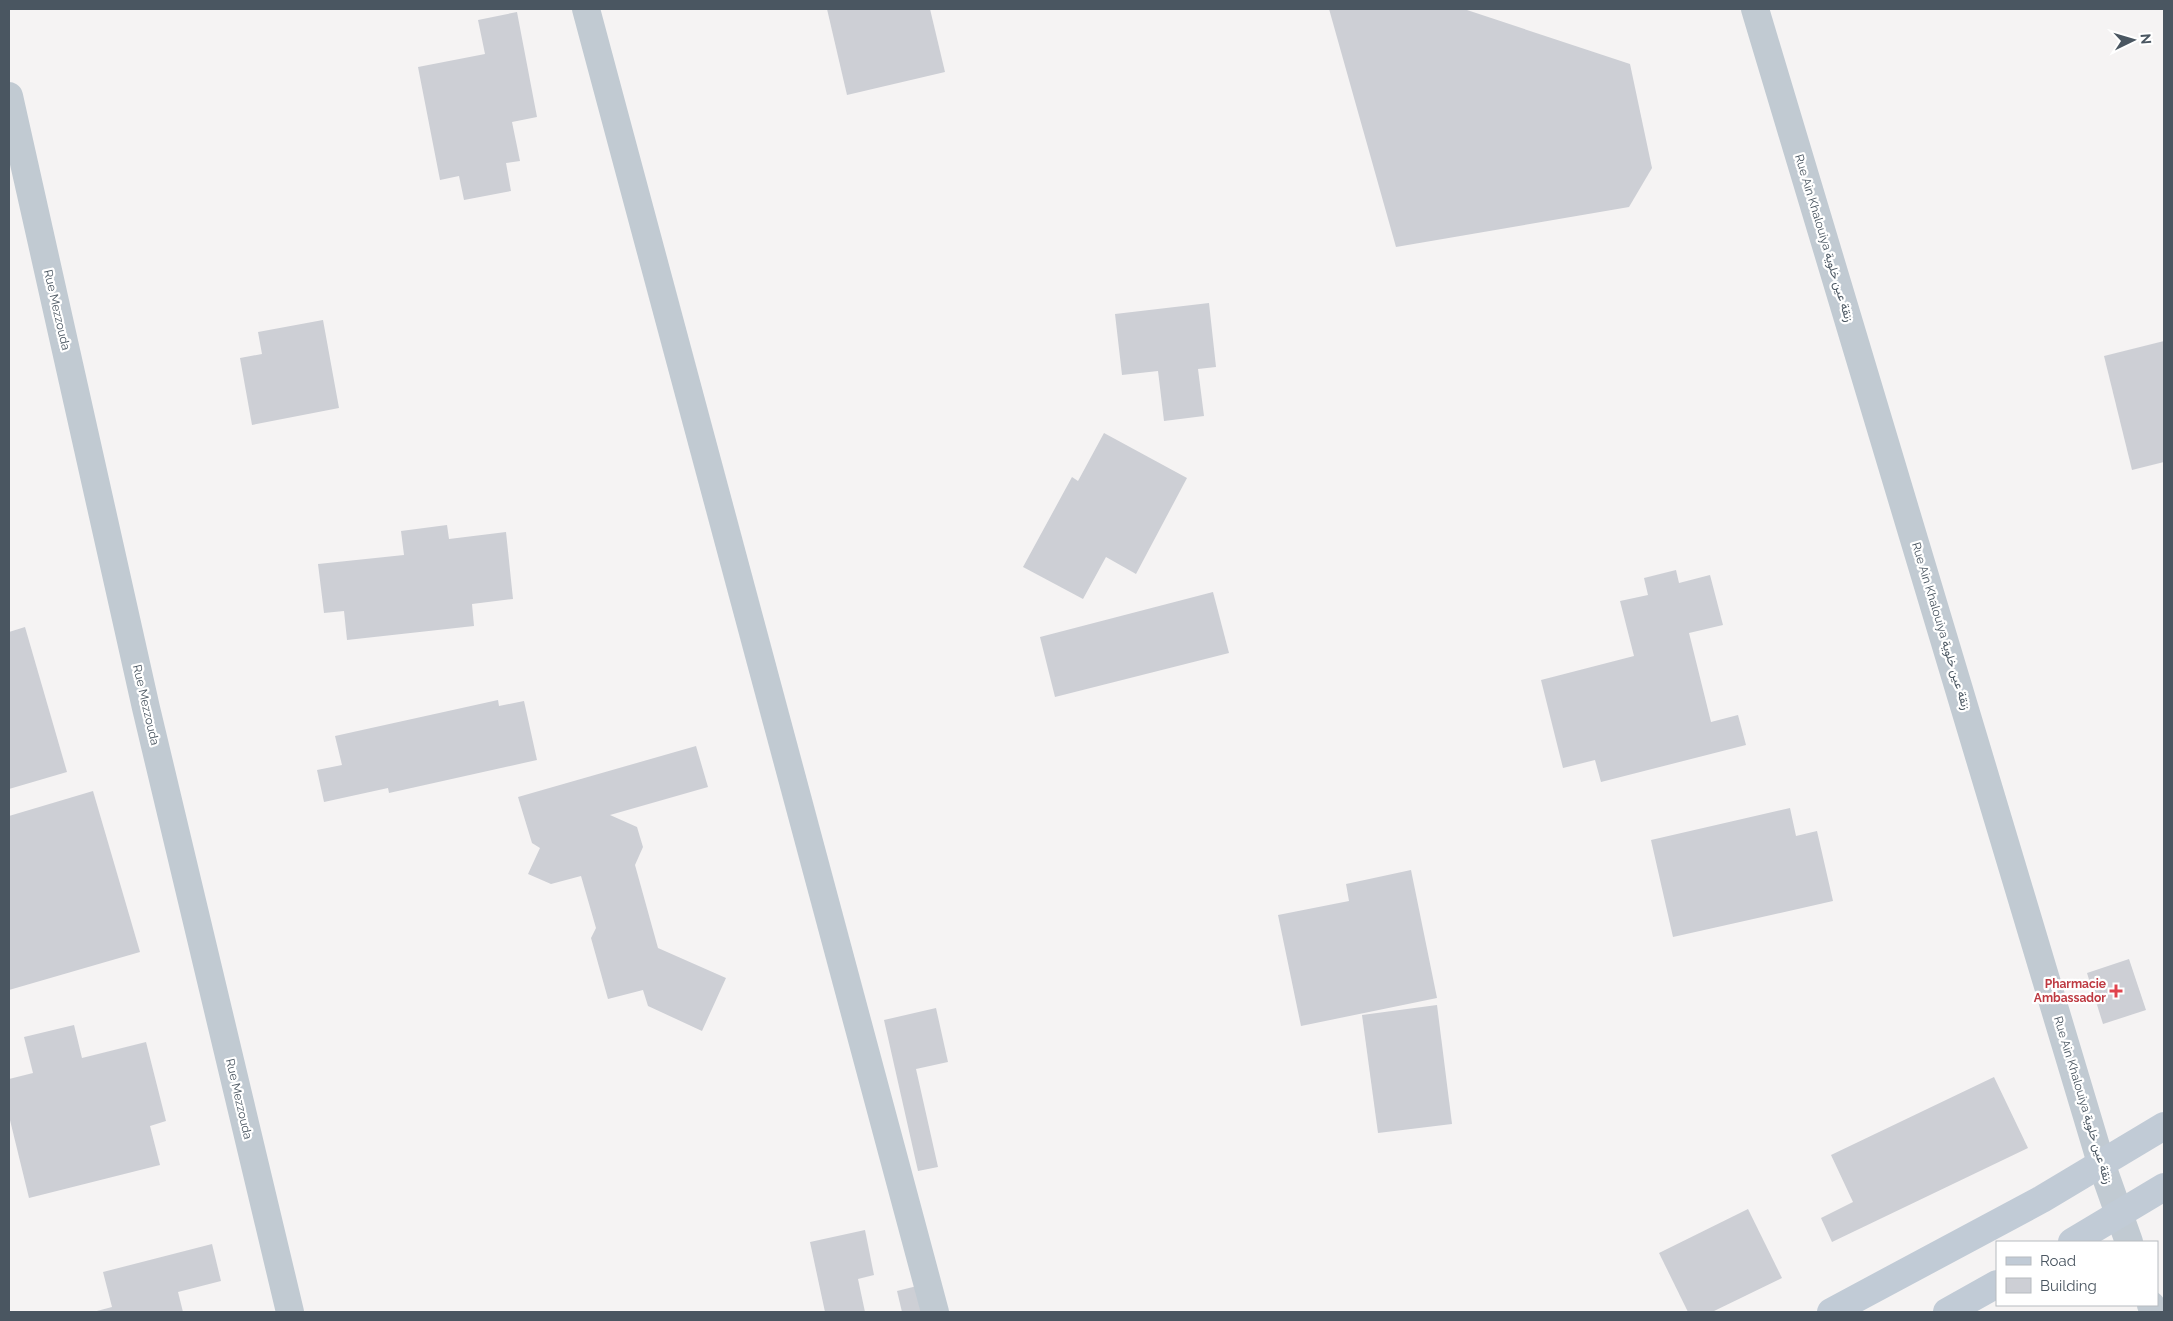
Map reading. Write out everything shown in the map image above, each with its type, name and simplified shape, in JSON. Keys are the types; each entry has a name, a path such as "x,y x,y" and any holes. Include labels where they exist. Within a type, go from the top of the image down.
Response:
{"street":[{"path":"586,9 935,1312"},
{"name":"Rue Ain Khalouiya زنقة عين خلوية","path":"1756,9 2101,1163 2129,1241"},
{"name":"Rue Mezzouda","path":"9,96 146,708 290,1312"},
{"path":"1831,1312 2042,1198 2164,1126"},
{"path":"2074,1241 2164,1187"},
{"path":"1947,1312 1996,1285"}],"building":[{"path":"827,9 930,9 945,72 847,95"},
{"path":"1329,9 1464,9 1630,64 1652,168 1629,207 1396,247"},
{"path":"517,12 537,117 512,122 520,161 506,163 511,191 464,200 459,176 440,180 418,67 485,54 478,20"},
{"path":"1209,303 1216,367 1198,369 1204,416 1164,421 1158,371 1122,375 1115,314"},
{"path":"323,320 339,408 252,425 240,358 262,354 258,332"},
{"path":"2164,341 2164,462 2132,470 2104,356"},
{"path":"1104,433 1187,478 1136,574 1106,557 1083,599 1023,567 1072,477 1078,481"},
{"path":"447,525 449,539 506,532 513,599 472,604 474,626 347,640 344,611 324,613 318,564 404,555 401,531"},
{"path":"1676,570 1679,583 1710,575 1723,625 1689,633 1711,722 1738,715 1746,745 1601,782 1595,760 1563,768 1541,680 1634,656 1620,601 1648,595 1644,578"},
{"path":"1213,592 1229,653 1055,697 1040,637"},
{"path":"25,627 67,772 9,789 9,632"},
{"path":"498,700 499,706 524,701 537,760 389,793 388,788 324,802 317,770 342,765 335,736"},
{"path":"696,746 708,787 610,815 637,827 643,847 635,865 658,948 726,978 702,1031 648,1006 643,990 608,999 591,938 596,928 581,876 551,884 528,874 540,848 532,843 518,797"},
{"path":"93,791 140,952 9,990 9,816"},
{"path":"1790,808 1796,836 1817,831 1833,901 1673,937 1651,840"},
{"path":"1411,870 1437,998 1301,1026 1278,915 1349,901 1346,884"},
{"name":"Pharmacie Ambassador","path":"2129,959 2146,1010 2103,1024 2087,973"},
{"path":"1437,1005 1452,1124 1378,1133 1362,1015"},
{"path":"936,1008 948,1062 916,1069 938,1167 918,1171 884,1020"},
{"path":"74,1025 82,1058 146,1042 166,1121 150,1126 160,1165 29,1198 9,1116 9,1079 33,1073 24,1037"},
{"path":"1994,1077 2028,1148 1832,1242 1821,1218 1853,1202 1831,1155"},
{"path":"1748,1209 1782,1278 1712,1312 1688,1312 1659,1253"},
{"path":"865,1230 874,1275 858,1279 865,1312 825,1312 810,1242"},
{"path":"212,1244 221,1281 178,1292 183,1312 93,1312 112,1307 103,1272"},
{"path":"917,1286 923,1312 902,1312 897,1291"}],"place":[{"name":"Pharmacie Ambassador","path":"2116,991"}]}
